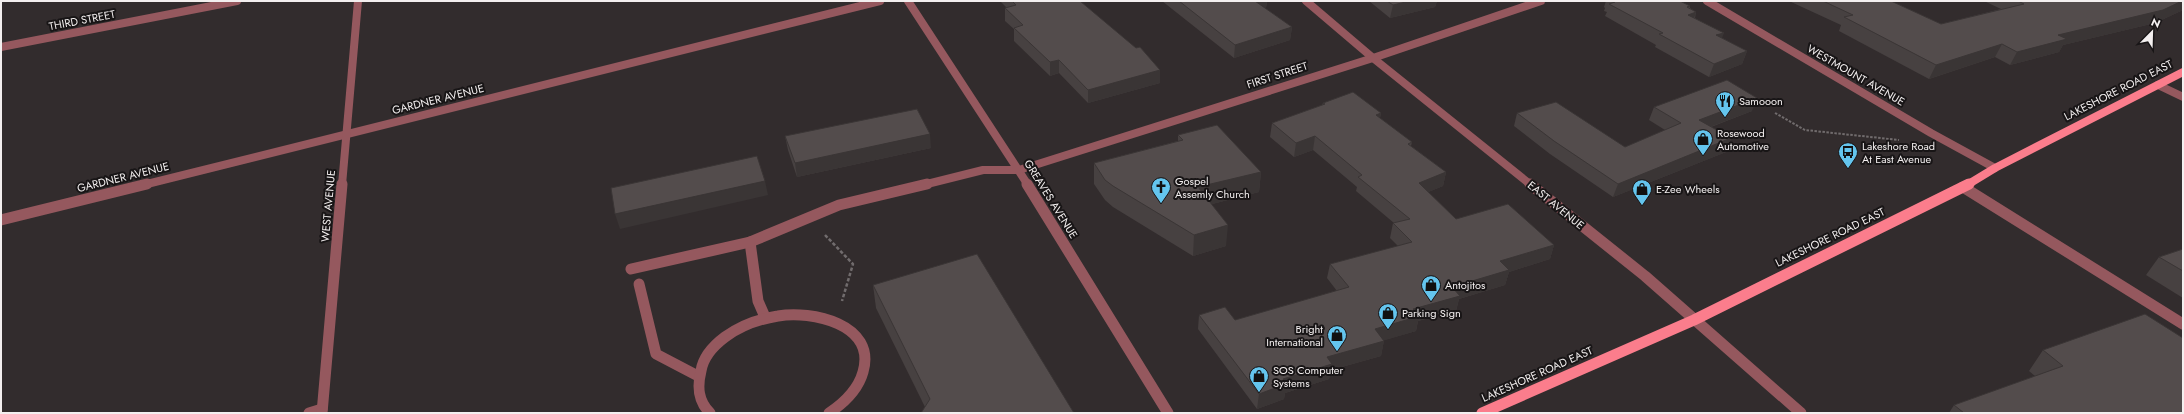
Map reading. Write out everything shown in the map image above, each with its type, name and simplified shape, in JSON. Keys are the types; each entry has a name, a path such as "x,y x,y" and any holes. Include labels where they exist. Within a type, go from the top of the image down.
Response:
{"main road":[{"name":"LAKESHORE ROAD EAST","path":"1482,413 1694,320 1727,302 1963,187 1996,168 2183,72"}],"street":[{"name":"THIRD STREET","path":"1,47 237,1"},
{"name":"WEST AVENUE","path":"322,411 358,1"},
{"name":"GARDNER AVENUE","path":"1,220 880,1"},
{"name":"GREAVES AVENUE","path":"908,1 1019,170 1168,413"},
{"name":"EAST AVENUE","path":"1306,1 1373,58 1645,276 1801,413"},
{"name":"FIRST STREET","path":"631,269 750,242 839,205 983,170 1019,170 1373,58 1541,1"},
{"name":"WESTMOUNT AVENUE","path":"1707,1 1931,133 1996,168"},
{"path":"2158,85 2183,97"},
{"path":"1963,187 2183,324"},
{"path":"750,242 758,301 764,318"},
{"path":"639,284 656,354 698,376"},
{"path":"710,413 705,409 698,393 698,376 705,358 720,341 740,327 764,318 790,313 814,314 836,321 851,331 861,344 865,360 862,377 852,394 829,413"},
{"path":"309,413 322,411"}],"path":[{"path":"1775,113 1805,130 1902,140"},
{"path":"808,217 853,264 836,321"}],"building":[{"path":"1012,1 1080,1 1136,48 1140,47 1160,70 1088,90 1059,60 1050,62 1014,28 1023,25 1005,8 1016,5"},
{"path":"1179,1 1255,1 1292,27 1235,45"},
{"path":"1387,1 1410,1 1393,5"},
{"path":"1613,1 1680,1 1690,6 1687,7 1696,12 1688,15 1724,33 1716,35 1747,51 1714,64 1659,34 1663,33 1609,4 1615,2"},
{"path":"1823,1 1891,1 1941,24 2024,4 2018,1 2182,1 2163,10 2058,35 2067,39 2017,52 2002,44 1936,65 1844,17 1853,15"},
{"path":"1727,80 1757,98 1699,120 1731,138 1618,184 1554,141 1517,113 1556,102 1625,147 1681,123 1654,107"},
{"path":"1353,92 1381,113 1376,115 1412,142 1408,144 1446,172 1419,183 1456,219 1508,204 1554,245 1500,261 1509,270 1452,287 1460,296 1413,309 1420,316 1375,329 1384,341 1327,357 1332,364 1283,379 1286,384 1259,394 1199,315 1225,307 1235,320 1349,287 1330,264 1412,242 1393,223 1410,219 1358,177 1362,175 1315,136 1296,143 1272,123"},
{"path":"917,109 930,134 795,163 785,136"},
{"path":"1217,125 1261,172 1198,187 1228,225 1194,235 1113,186 1105,180 1094,163 1183,140 1178,135"},
{"path":"757,156 765,181 615,214 611,188"},
{"path":"2183,249 2183,271 2159,257"},
{"path":"977,254 1074,413 921,413 930,399 873,285"},
{"path":"2145,314 2183,338 2183,413 1964,413 1954,405 2063,366 2043,350"}],"place":[{"name":"Samooon","path":"1725,118"},
{"name":"Rosewood Automotive","path":"1703,156"},
{"name":"Lakeshore Road At East Avenue","path":"1848,169"},
{"name":"Gospel Assemly Church","path":"1161,204"},
{"name":"E-Zee Wheels","path":"1642,206"},
{"name":"Antojitos","path":"1431,302"},
{"name":"Parking Sign","path":"1388,330"},
{"name":"Bright International","path":"1337,352"},
{"name":"SOS Computer Systems","path":"1259,393"}]}
